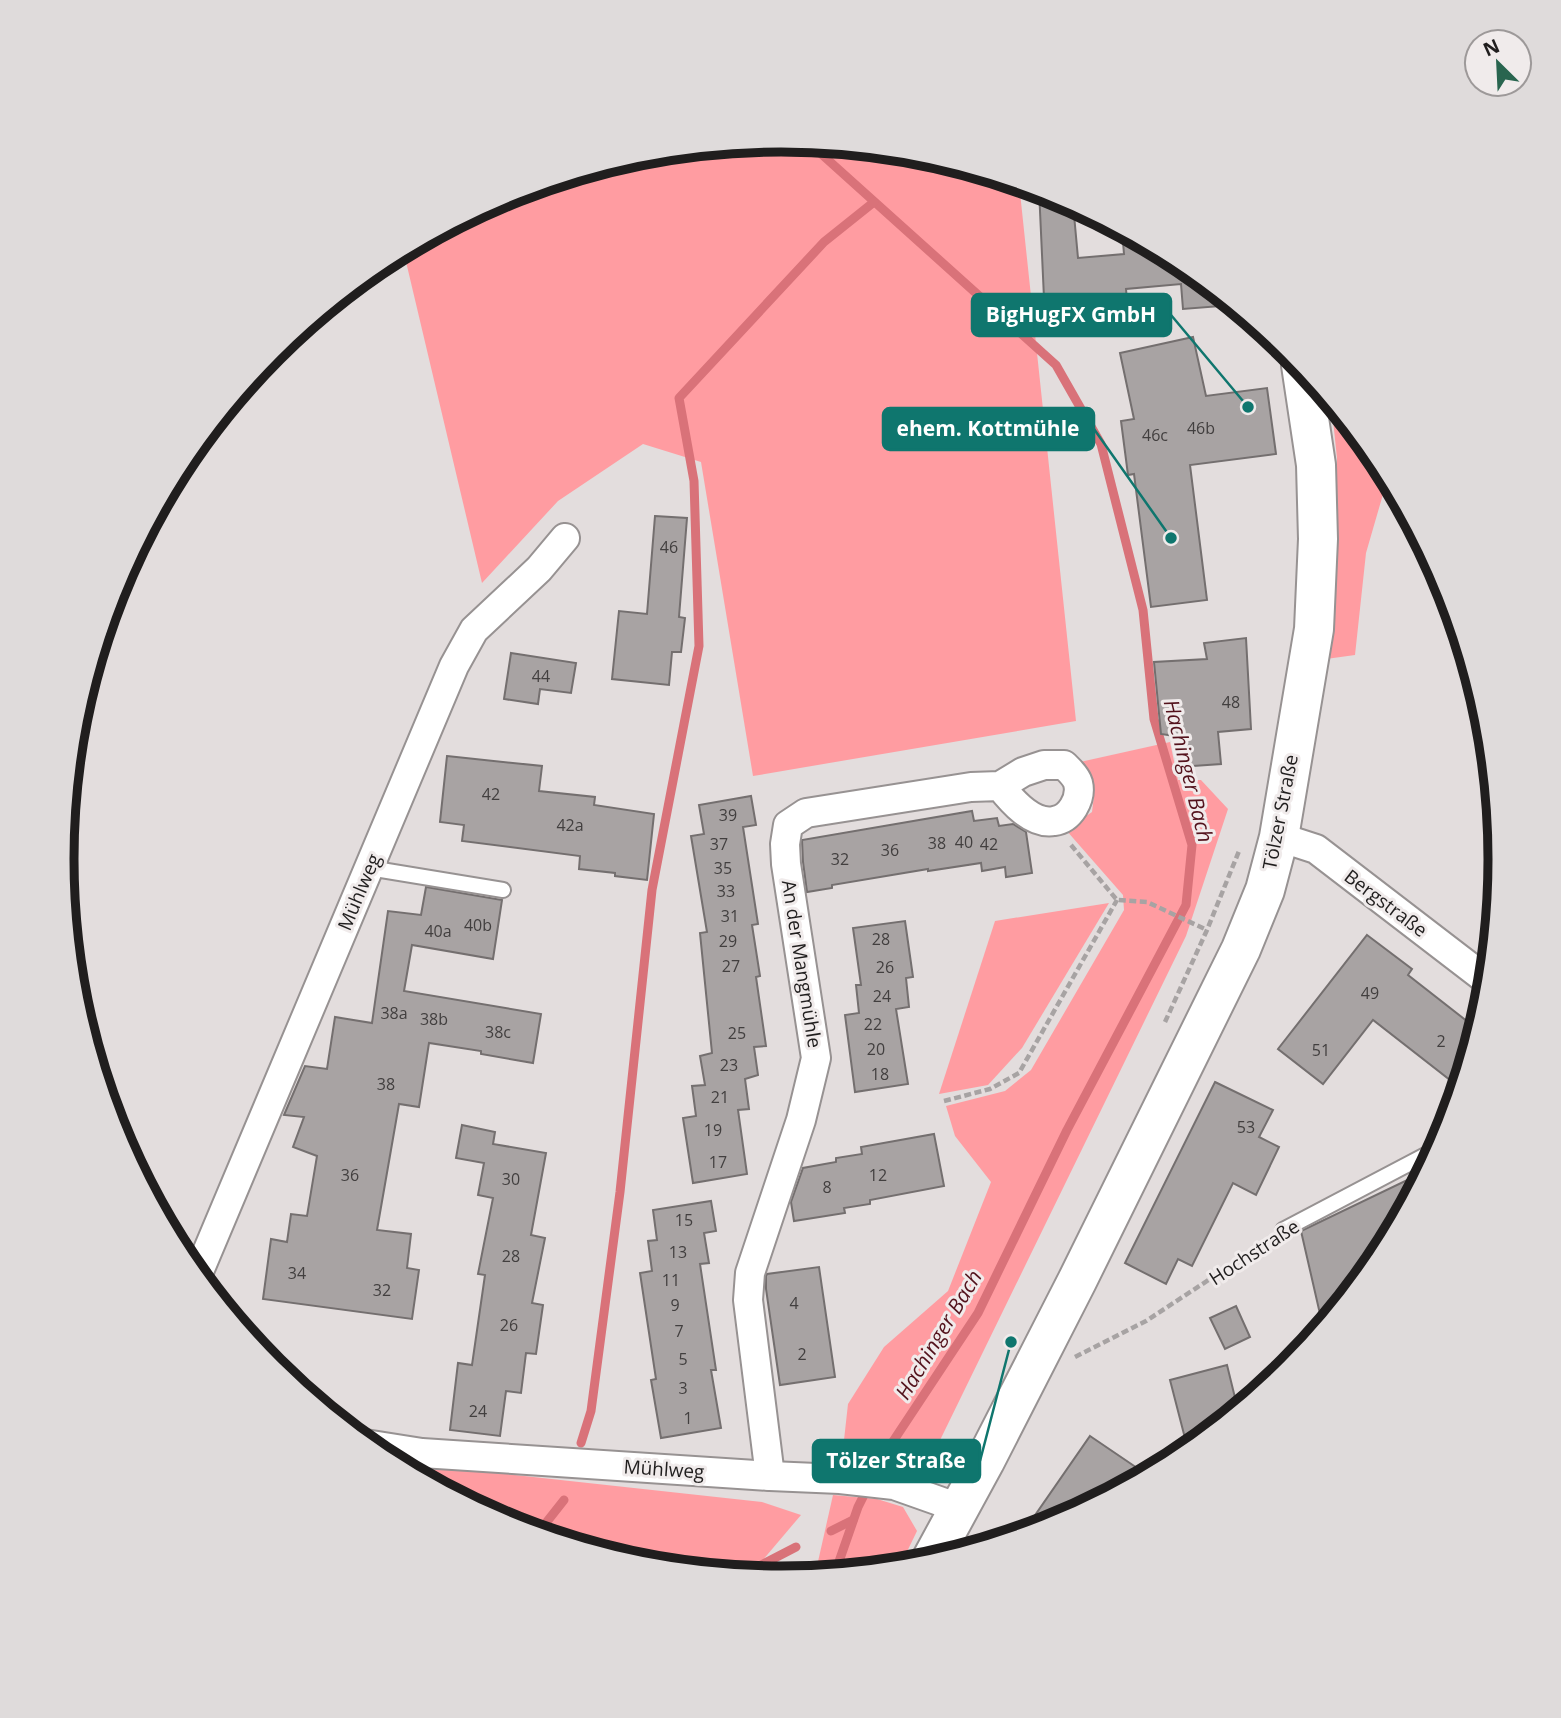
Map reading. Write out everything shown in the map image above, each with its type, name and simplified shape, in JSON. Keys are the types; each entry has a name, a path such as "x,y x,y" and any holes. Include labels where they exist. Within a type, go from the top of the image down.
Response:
{"main road":[{"name":"Tölzer Straße","path":"951,1538 1241,949 1265,890 1279,837 1314,629 1318,539 1316,465 1304,384"}],"street":[{"name":"Mühlweg","path":"202,1264 454,666 474,630 539,569 565,538"},
{"name":"An der Mangmühle","path":"770,1476 748,1300 750,1273 801,1120 816,1058 786,864 788,825 806,813 971,787 999,786 1023,772 1044,765 1065,765 1078,784 1077,802 1070,812 1055,821"},
{"path":"999,786 1011,801 1024,811 1041,820 1055,821"},
{"name":"Bergstraße","path":"1279,837 1316,849 1478,973"},
{"name":"Mühlweg","path":"389,1448 422,1453 839,1479 894,1485 951,1538"}],"lane":[{"path":"369,868 503,890"},
{"name":"Hochstraße","path":"1283,1230 1422,1157"}],"path":[{"path":"1055,821 1072,847 1117,900 1146,902 1208,930"},
{"path":"1161,1030 1208,930 1240,846"},
{"path":"944,1101 990,1089 1019,1073 1117,900"},
{"name":"Hochstraße","path":"1072,1358 1146,1321 1283,1230"}],"shaded area":[{"path":"780,152 873,158 963,176 1020,195 1076,721 753,776 701,462 643,444 558,501 482,583 406,260 468,225 553,190 598,176 688,158"},
{"path":"1333,419 1384,491 1366,553 1355,655 1326,659 1337,458"},
{"path":"1170,742 1178,780 1201,780 1228,809 1186,936 924,1473 842,1458 848,1404 884,1347 948,1291 991,1182 955,1136 946,1106 1005,1091 1031,1070 1124,910 1123,895 1066,830 1092,812 1094,796 1080,762"},
{"path":"1109,903 1022,1048 988,1085 939,1094 995,921"},
{"path":"416,1464 762,1502 801,1515 758,1565 688,1560 598,1542 553,1528 468,1493"},
{"path":"833,1495 877,1499 903,1507 917,1531 906,1554 817,1564"}],"building":[{"path":"1040,202 1074,216 1078,258 1124,254 1123,241 1173,271 1221,306 1183,309 1181,284 1126,289 1128,313 1045,320"},
{"path":"1193,337 1206,396 1267,388 1276,454 1190,465 1207,600 1151,607 1134,474 1128,475 1121,421 1134,419 1120,353"},
{"path":"655,516 687,518 679,617 685,618 681,652 672,652 669,685 612,679 619,611 647,614"},
{"path":"1246,638 1251,729 1218,732 1221,764 1179,767 1174,736 1161,734 1154,662 1207,659 1204,643"},
{"path":"511,653 576,663 571,693 540,689 538,704 504,699"},
{"path":"447,756 542,766 539,791 595,797 594,805 654,814 647,880 579,869 580,856 462,841 464,825 440,822"},
{"path":"751,796 756,825 743,827 758,924 752,925 766,1046 754,1047 758,1075 745,1079 749,1109 738,1110 747,1174 693,1183 683,1118 696,1116 692,1086 705,1085 700,1056 712,1053 700,933 707,932 691,836 704,834 699,805"},
{"path":"972,811 974,821 997,818 999,826 1013,824 1026,832 1032,873 1006,877 1005,867 982,871 981,863 832,885 832,888 807,892 802,840"},
{"path":"426,887 502,900 493,959 412,945 404,991 541,1014 533,1063 429,1043 419,1107 399,1104 377,1230 411,1234 407,1268 419,1270 412,1319 263,1299 271,1239 287,1242 291,1214 307,1216 317,1156 293,1147 304,1117 284,1115 305,1066 327,1069 335,1017 372,1023 388,911 421,915"},
{"path":"905,921 913,977 906,978 909,1007 896,1009 908,1084 855,1092 845,1015 859,1013 856,985 861,985 853,928"},
{"path":"1367,935 1412,969 1408,975 1468,1022 1451,1081 1373,1020 1323,1084 1278,1049"},
{"path":"1215,1082 1273,1110 1259,1137 1279,1147 1256,1195 1233,1183 1192,1266 1178,1259 1166,1284 1125,1263"},
{"path":"462,1125 495,1132 493,1144 546,1153 531,1235 545,1238 532,1303 543,1305 536,1354 526,1353 521,1393 506,1391 500,1436 450,1430 458,1363 472,1365 485,1275 478,1274 493,1198 478,1195 484,1163 456,1158"},
{"path":"934,1134 944,1186 870,1200 870,1204 844,1208 845,1213 794,1221 791,1202 803,1168 836,1162 836,1158 862,1154 861,1147"},
{"path":"1412,1178 1368,1252 1320,1315 1301,1231"},
{"path":"711,1201 716,1231 704,1233 709,1263 700,1264 716,1370 711,1370 721,1428 661,1438 651,1380 656,1379 640,1273 652,1271 648,1241 657,1240 653,1210"},
{"path":"819,1267 835,1377 780,1385 766,1276"},
{"path":"1236,1306 1250,1337 1225,1349 1210,1318"},
{"path":"1227,1365 1236,1400 1185,1438 1170,1380"},
{"path":"1090,1436 1138,1469 1093,1493 1032,1519"}],"waterway":[{"name":"Hachinger Bach","path":"821,154 1056,365 1101,444 1143,610 1154,719 1192,845 1186,905 1067,1130 978,1313 884,1455 858,1507 838,1563"},
{"path":"581,1443 591,1411 620,1192 652,890 699,646 694,481 679,398 824,242 874,202"},
{"path":"544,1525 564,1500"},
{"path":"831,1531 853,1520"},
{"path":"761,1565 796,1547"}],"place":[{"name":"BigHugFX GmbH","path":"1248,407"},
{"name":"ehem. Kottmühle","path":"1171,538"},
{"name":"Tölzer Straße","path":"1011,1342"}]}
